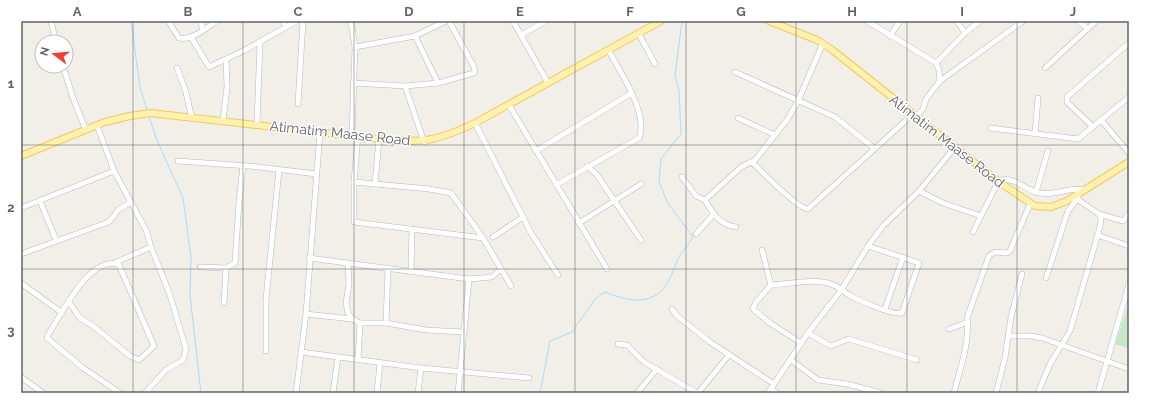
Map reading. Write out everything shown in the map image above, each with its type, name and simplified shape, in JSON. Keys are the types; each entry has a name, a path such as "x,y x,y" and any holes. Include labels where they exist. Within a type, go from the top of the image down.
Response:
{"main road":[{"name":"Atimatim Maase Road","path":"21,156 118,118 150,113 379,139 424,142 453,134 475,123 609,51 661,21"},
{"name":"Atimatim Maase Road","path":"769,21 823,44 955,146 998,182 1030,204 1042,208 1051,207 1076,197 1129,162"}],"street":[{"path":"51,21 54,34"},
{"path":"168,21 179,38 191,37 218,21"},
{"path":"200,21 203,29"},
{"path":"283,21 286,27"},
{"path":"191,37 208,67 260,42 297,21"},
{"path":"298,104 303,21"},
{"path":"351,21 355,47 353,83 355,136 354,222 483,238"},
{"path":"355,47 415,36 446,21"},
{"path":"353,83 405,86 438,83 475,71 449,21"},
{"path":"512,21 548,83"},
{"path":"521,35 546,21"},
{"path":"867,21 936,63 939,70 940,81"},
{"path":"890,36 900,21"},
{"path":"957,21 965,33"},
{"path":"936,63 965,33 980,21"},
{"path":"752,162 785,193 805,209 812,206 874,148 923,109 926,99 940,81 1023,21"},
{"path":"1078,21 1088,29"},
{"path":"1045,68 1096,21"},
{"path":"639,34 655,64"},
{"path":"415,36 438,83"},
{"path":"257,124 260,42"},
{"path":"1093,127 1067,102 1067,97 1129,42"},
{"path":"705,200 742,167 752,162 775,134 798,101 823,44"},
{"path":"556,185 587,166 640,138 642,130 640,118 632,93 609,51"},
{"path":"224,121 227,87 226,59"},
{"path":"177,68 185,89 192,118"},
{"path":"734,72 834,117 874,148"},
{"path":"66,74 73,98 86,130"},
{"path":"405,86 424,142"},
{"path":"536,151 632,93"},
{"path":"992,128 1078,139 1129,97"},
{"path":"1035,134 1038,98"},
{"path":"509,105 607,270"},
{"path":"738,118 775,134"},
{"path":"1101,120 1129,153"},
{"path":"475,123 523,217 558,275"},
{"path":"97,125 114,171 146,230 170,295 186,352 183,360 166,370 145,393"},
{"path":"296,393 306,314 309,258 320,132"},
{"path":"375,184 379,139"},
{"path":"771,389 801,343 842,289 868,246 883,226 918,191 955,146"},
{"path":"1036,192 1048,151"},
{"path":"178,161 317,174"},
{"path":"597,175 598,161"},
{"path":"200,267 226,268 236,263 239,202 243,166"},
{"path":"587,166 597,175 641,240"},
{"path":"266,351 266,299 279,170"},
{"path":"21,208 114,171"},
{"path":"682,177 696,196 705,200 713,215 729,226 736,227"},
{"path":"973,232 998,182 1003,179 1013,180 1036,192 1051,194 1077,188 1085,190"},
{"path":"354,182 429,189 452,193 483,238 511,286"},
{"path":"579,223 641,184"},
{"path":"918,191 943,203 981,216"},
{"path":"1046,278 1068,212 1076,197 1100,214 1123,221 1129,214"},
{"path":"40,200 56,240"},
{"path":"21,254 110,221 118,210 131,202"},
{"path":"954,393 966,345 969,310 989,256 995,252 1007,253 1010,251 1030,204"},
{"path":"1038,393 1061,345 1065,342 1070,331 1097,235 1101,219 1100,214"},
{"path":"696,234 713,215"},
{"path":"493,237 523,217"},
{"path":"411,271 412,229"},
{"path":"1097,235 1129,246"},
{"path":"801,343 770,323 753,308 756,302 771,285 821,282 831,284 842,289 851,296 899,314 902,313 919,266 916,261 868,246"},
{"path":"120,393 83,368 49,341 48,335 83,279 95,269 114,263 151,247"},
{"path":"762,250 771,285"},
{"path":"885,309 903,257"},
{"path":"309,258 469,279 492,277 501,269"},
{"path":"69,302 80,318 93,326 130,356 139,360 149,352 154,346 119,265 114,263"},
{"path":"348,264 349,284 346,303 348,313 352,319"},
{"path":"224,303 226,268"},
{"path":"386,323 388,269"},
{"path":"996,393 1009,336 1011,317 1022,274"},
{"path":"458,393 469,279"},
{"path":"21,283 62,313"},
{"path":"1098,393 1106,360 1129,284"},
{"path":"672,310 777,393"},
{"path":"306,314 352,319 360,323 386,323 426,330 464,332"},
{"path":"949,329 968,322"},
{"path":"358,360 360,323"},
{"path":"808,334 829,345 835,346 849,340 917,360"},
{"path":"1009,336 1034,337 1129,369"},
{"path":"618,344 627,345 644,362 698,393 728,355"},
{"path":"301,352 421,368 461,371 493,376 529,378"},
{"path":"333,393 338,357"},
{"path":"791,360 818,380 847,384 881,393"},
{"path":"377,393 380,363"},
{"path":"418,393 421,368"},
{"path":"637,393 657,369"},
{"path":"21,377 43,393"}],"green space":[{"path":"1128,306 1129,307 1129,349 1115,344"}],"waterway":[{"path":"131,21 140,87 147,110"},
{"path":"540,393 550,341 572,332 596,298 605,292 632,300 641,300 656,295 663,289 669,280 679,257 693,237 667,202 659,181 661,159 681,134 679,91 675,75 682,21"},
{"path":"149,116 156,138 183,198 191,257 190,295 201,393"}]}
